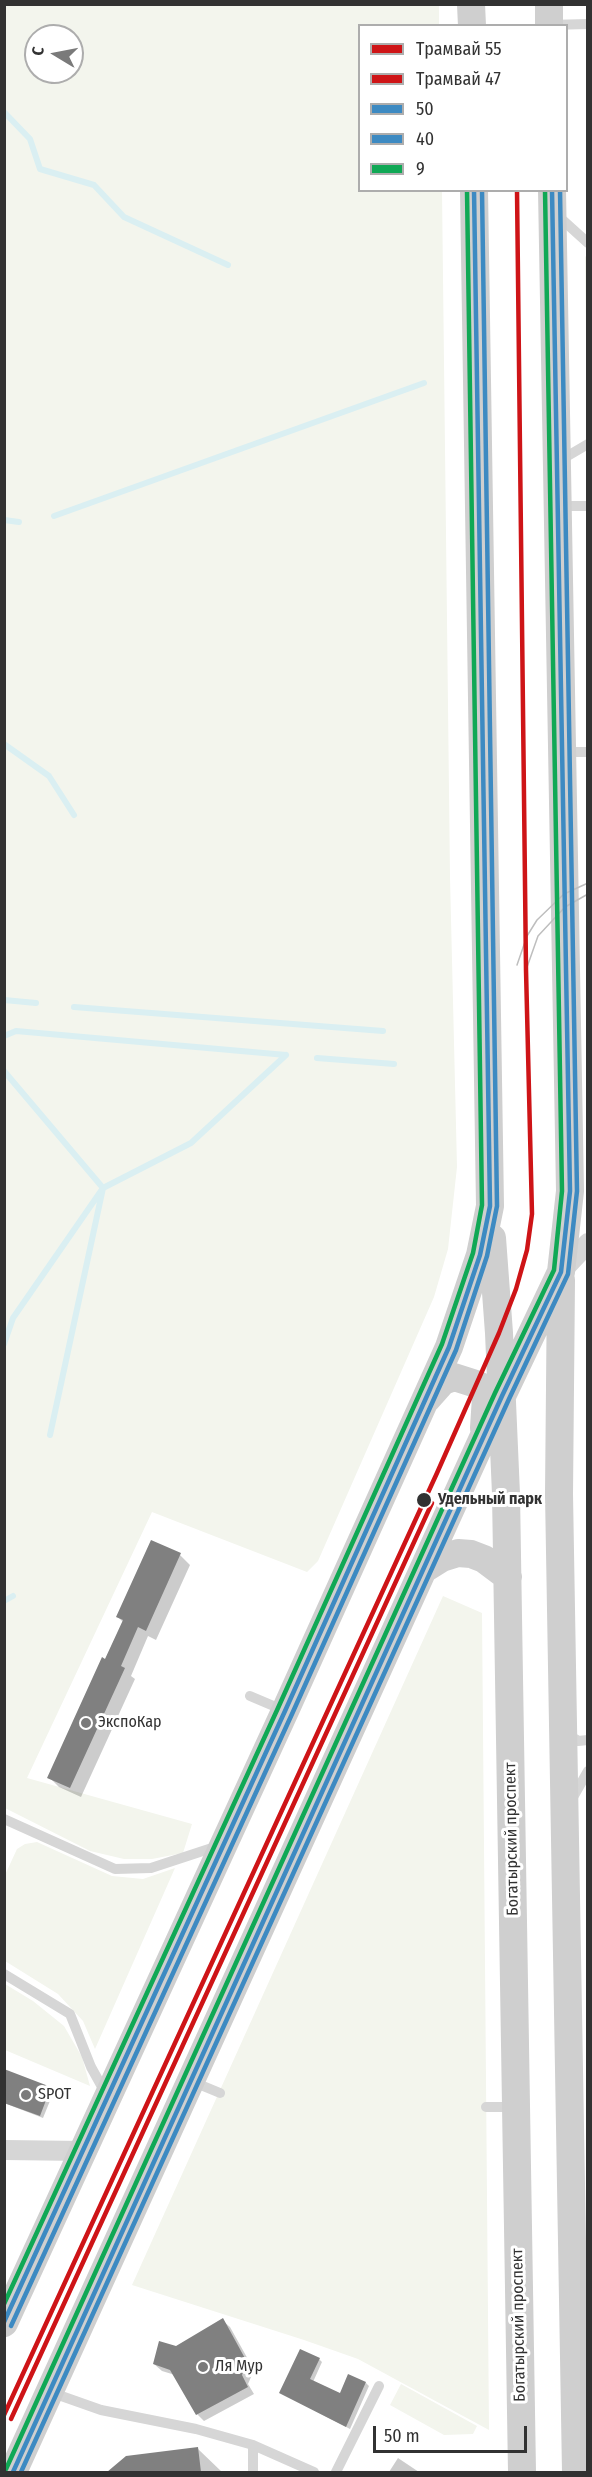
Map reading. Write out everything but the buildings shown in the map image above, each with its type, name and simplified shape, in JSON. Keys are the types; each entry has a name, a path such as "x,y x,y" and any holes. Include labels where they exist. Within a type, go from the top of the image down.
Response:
{"main road":[{"path":"471,4 472,24"},
{"path":"549,4 549,24"},
{"path":"4,2323 449,1347 480,1255 490,1206 474,192"},
{"path":"552,201 557,506 574,752 570,1191 561,1272 559,1494 575,1736 565,1813 576,2472"},
{"name":"Богатырский проспект","path":"490,1206 502,1396 508,1577 522,2472"},
{"path":"13,2472 426,1568 502,1396 561,1272"},
{"path":"423,1404 443,1381 454,1377 466,1379 480,1386 486,1397 487,1412 483,1439"},
{"path":"426,1568 442,1558 458,1553 471,1554 490,1562 508,1577"}],"street":[{"path":"561,1272 588,1243"},
{"path":"4,2150 83,2151"}],"lane":[{"path":"568,25 588,24"},
{"path":"552,201 588,243"},
{"path":"556,463 588,444"},
{"path":"557,506 588,506"},
{"path":"250,1696 285,1711"},
{"path":"565,1813 588,1771"},
{"path":"4,1819 115,1869 151,1868 224,1844"},
{"path":"4,1974 70,2014 91,2067 108,2098"},
{"path":"191,2081 220,2093"},
{"path":"486,2107 516,2107"},
{"path":"336,2472 379,2386"},
{"path":"50,2392 101,2409 196,2429 253,2445 314,2472"},
{"path":"253,2445 254,2472"}],"shaded area":[{"path":"4,5 439,5 439,24 358,24 358,192 442,192 450,877 457,1167 448,1249 434,1297 318,1561 307,1572 152,1512 27,1778 192,1824 183,1853 152,1859 124,1859 90,1851 5,1808"},
{"path":"585,256 588,259 587,431"},
{"path":"443,1596 482,1613 489,2430 358,2359 132,2285"},
{"path":"37,1842 112,1876 143,1879 175,1868 95,2049 83,2021 58,1994 5,1961 5,1875 17,1849 25,1844"},
{"path":"5,1984 33,2001 64,2026 82,2057 90,2086 5,2050"},
{"path":"401,2384 477,2426 473,2434 444,2435 390,2405"}],"waterway":[{"path":"4,112 30,139 40,169 94,185 124,217 228,265"},
{"path":"54,516 424,383"},
{"path":"4,520 19,522"},
{"path":"4,744 49,776 74,815"},
{"path":"4,1000 36,1003"},
{"path":"74,1007 383,1031"},
{"path":"4,1036 16,1031 286,1055"},
{"path":"50,1435 103,1188 191,1143 286,1055"},
{"path":"317,1058 394,1064"},
{"path":"4,1071 103,1188 13,1318 4,1344"},
{"path":"4,1601 13,1596"}],"tram line":[{"name":"55","path":"4,2415 437,1473 499,1333 516,1289 527,1250 532,1214 526,970 517,192"},
{"path":"517,965 527,936 537,920 564,894 588,883"},
{"path":"526,970 538,936 565,907 588,894"},
{"name":"47","path":"11,2419 432,1503"}],"transit line":[{"name":"9","path":"4,2304 278,1708 442,1344 473,1253 482,1205 467,192"},
{"name":"50","path":"4,2322 285,1711 449,1347 480,1255 490,1206 474,192"},
{"name":"40","path":"11,2326 456,1350 487,1256 497,1206 482,192"},
{"name":"9","path":"6,2469 495,1393 554,1270 562,1191 545,192"},
{"name":"50","path":"13,2472 502,1396 561,1272 570,1191 552,192"},
{"name":"40","path":"21,2472 568,1274 577,1191 560,192"}],"place":[{"name":"Удельный парк","path":"424,1500"},
{"name":"ЭкспоКар","path":"86,1723"},
{"name":"SPOT","path":"26,2095"},
{"name":"Ля Мур","path":"203,2367"}]}
